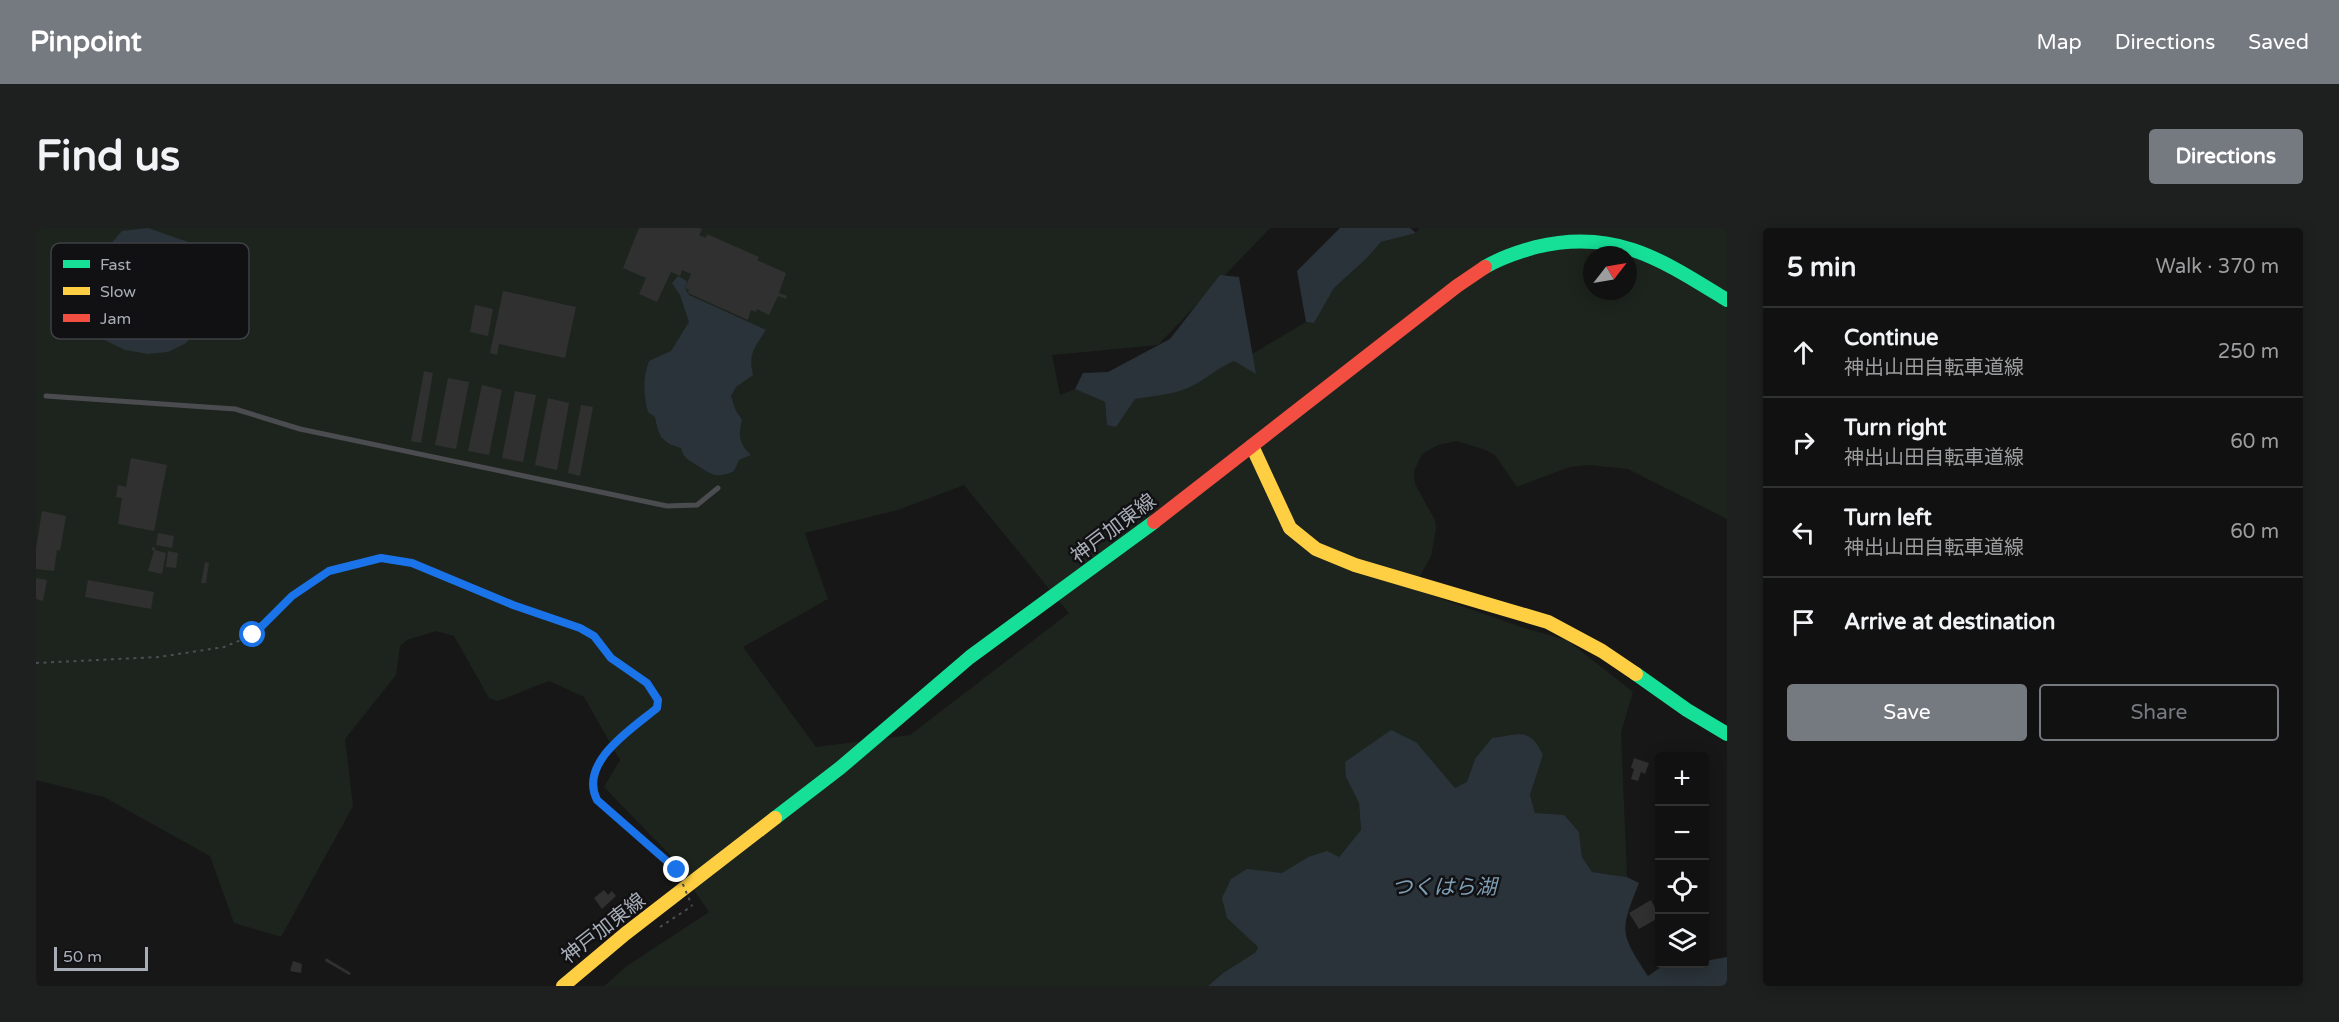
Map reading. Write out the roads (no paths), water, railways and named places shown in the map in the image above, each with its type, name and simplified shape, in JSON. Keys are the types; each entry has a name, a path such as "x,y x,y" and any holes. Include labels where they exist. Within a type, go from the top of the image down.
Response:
{"main road":[{"name":"神戸加東線","path":"563,986 625,934 840,768 970,657 1127,543 1457,286 1501,257 1560,240 1617,242 1657,257 1727,300"},
{"path":"1252,446 1290,528 1316,549 1355,565 1548,622 1602,651 1687,710 1727,734"}],"lane":[{"path":"46,396 235,410 300,429 667,506 697,506 718,488"}],"water":[{"path":"148,228 191,243 112,243 122,231"},
{"path":"1340,228 1410,228 1416,233 1381,242 1334,288 1314,323 1306,322 1297,271"},
{"path":"1220,275 1239,277 1256,374 1234,361 1188,388 1169,394 1135,399 1116,427 1107,425 1105,402 1075,389 1083,373 1108,372 1170,339"},
{"path":"678,276 687,281 685,288 689,295 766,330 753,351 751,362 753,375 736,387 731,396 742,420 740,435 742,443 751,455 739,460 734,471 723,475 707,472 687,459 681,448 665,441 660,434 655,417 648,412 646,405 645,380 649,361 671,351 689,322 680,295 672,283"},
{"path":"102,339 189,339 168,352 148,354 125,350"},
{"name":"つくはら湖","path":"1391,730 1417,743 1455,788 1467,782 1475,759 1492,738 1517,734 1528,736 1543,755 1530,795 1535,813 1564,815 1579,832 1582,857 1592,872 1627,877 1639,883 1628,912 1626,931 1627,940 1648,976 1660,968 1709,968 1709,960 1727,957 1727,986 1208,986 1223,973 1256,952 1258,947 1227,918 1222,898 1231,879 1247,869 1282,873 1308,857 1327,851 1339,857 1361,830 1359,803 1346,777 1345,762"}]}
